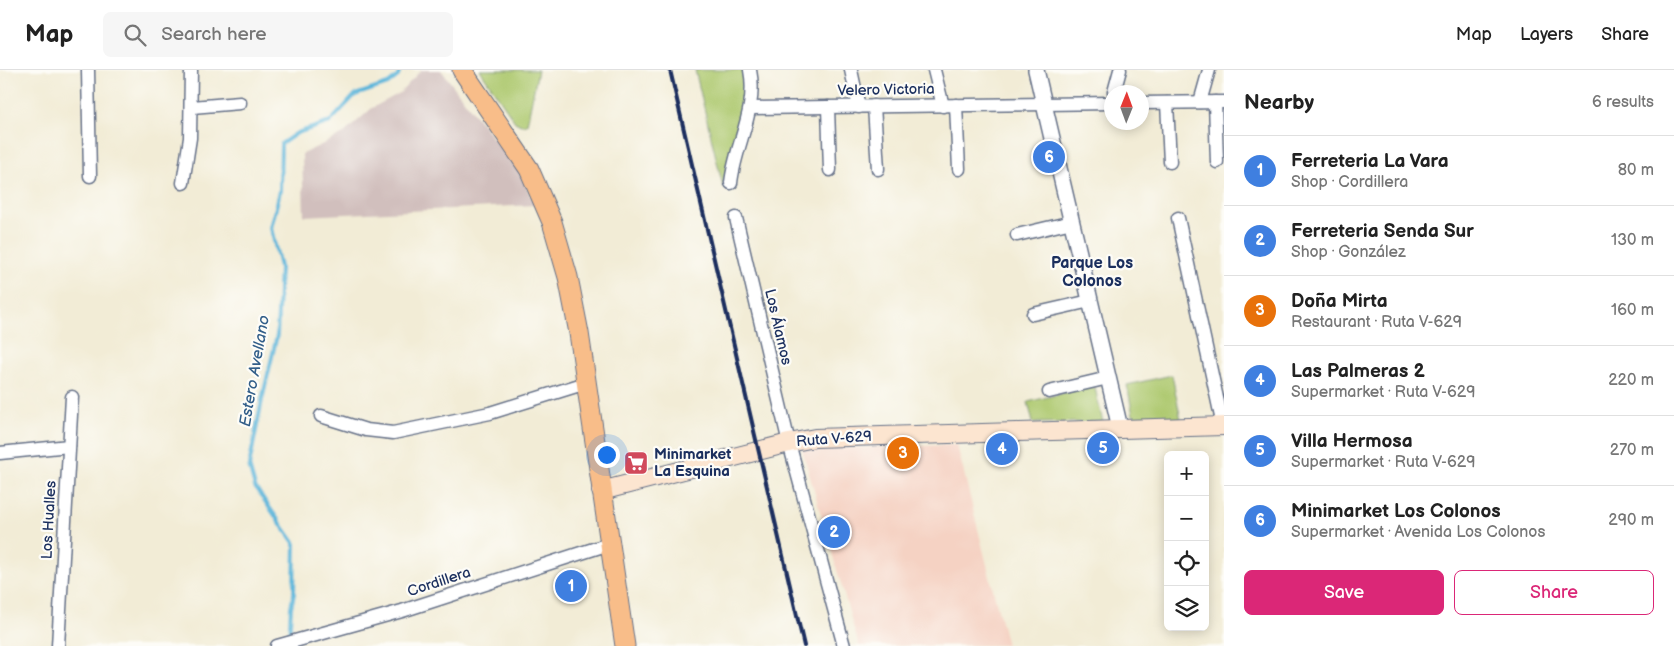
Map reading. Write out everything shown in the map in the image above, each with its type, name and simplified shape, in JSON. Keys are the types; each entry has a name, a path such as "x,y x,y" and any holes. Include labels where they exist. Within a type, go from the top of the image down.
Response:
{"main road":[{"path":"462,70 529,169 552,222 568,277 586,383 625,646"},
{"name":"Ruta V-629","path":"601,491 789,443 831,438 1223,426"}],"street":[{"path":"88,70 90,176"},
{"path":"182,183 190,138 192,107 191,70"},
{"path":"730,183 750,108 752,82 750,70"},
{"path":"851,70 859,107"},
{"path":"934,70 943,106"},
{"path":"1036,70 1120,428"},
{"path":"1116,85 1120,70"},
{"path":"1200,102 1209,70"},
{"path":"1149,103 1220,102 1217,162"},
{"path":"192,107 240,103"},
{"name":"Velero Victoria","path":"750,108 1104,103"},
{"path":"1167,103 1170,162"},
{"path":"956,105 959,169"},
{"path":"874,106 878,169"},
{"path":"828,107 830,170"},
{"name":"Los Álamos","path":"736,218 789,443 844,646"},
{"path":"1178,218 1223,426"},
{"path":"1016,235 1072,222"},
{"path":"1033,314 1090,301"},
{"path":"1049,392 1108,378"},
{"path":"321,416 360,429 393,433 490,413 586,383"},
{"name":"Los Hualles","path":"58,646 72,397"},
{"path":"0,452 69,446"},
{"name":"Cordillera","path":"276,646 402,611 609,544"}],"shaded area":[{"path":"421,70 441,70 519,172 535,205 304,216 302,154 342,135 372,108 400,93"},
{"path":"957,445 1007,645 859,646 802,449"}],"green space":[{"path":"480,70 538,70 527,124 521,125 515,122"},
{"path":"695,70 745,70 746,88 743,117 728,163 723,187"},
{"path":"1172,375 1181,420 1137,420 1133,415 1127,385"},
{"path":"1091,386 1095,388 1103,422 1033,423 1028,402"}],"waterway":[{"name":"Estero Avellano","path":"289,641 291,607 294,594 295,544 255,487 249,466 277,335 280,267 271,228 280,191 281,144 297,133 330,122 355,95 388,84 398,76 400,70"}],"railway":[{"path":"670,70 804,646"}],"place":[{"name":"Minimarket Los Colonos","path":"1049,157"},
{"name":"Villa Hermosa","path":"1103,448"},
{"name":"Las Palmeras 2","path":"1002,449"},
{"name":"Doña Mirta","path":"903,453"},
{"name":"Minimarket La Esquina","path":"636,463"},
{"name":"Ferreteria Senda Sur","path":"834,532"},
{"name":"Ferreteria La Vara","path":"571,586"}],"district":[{"name":"Parque Los Colonos","path":"1092,272"}]}
